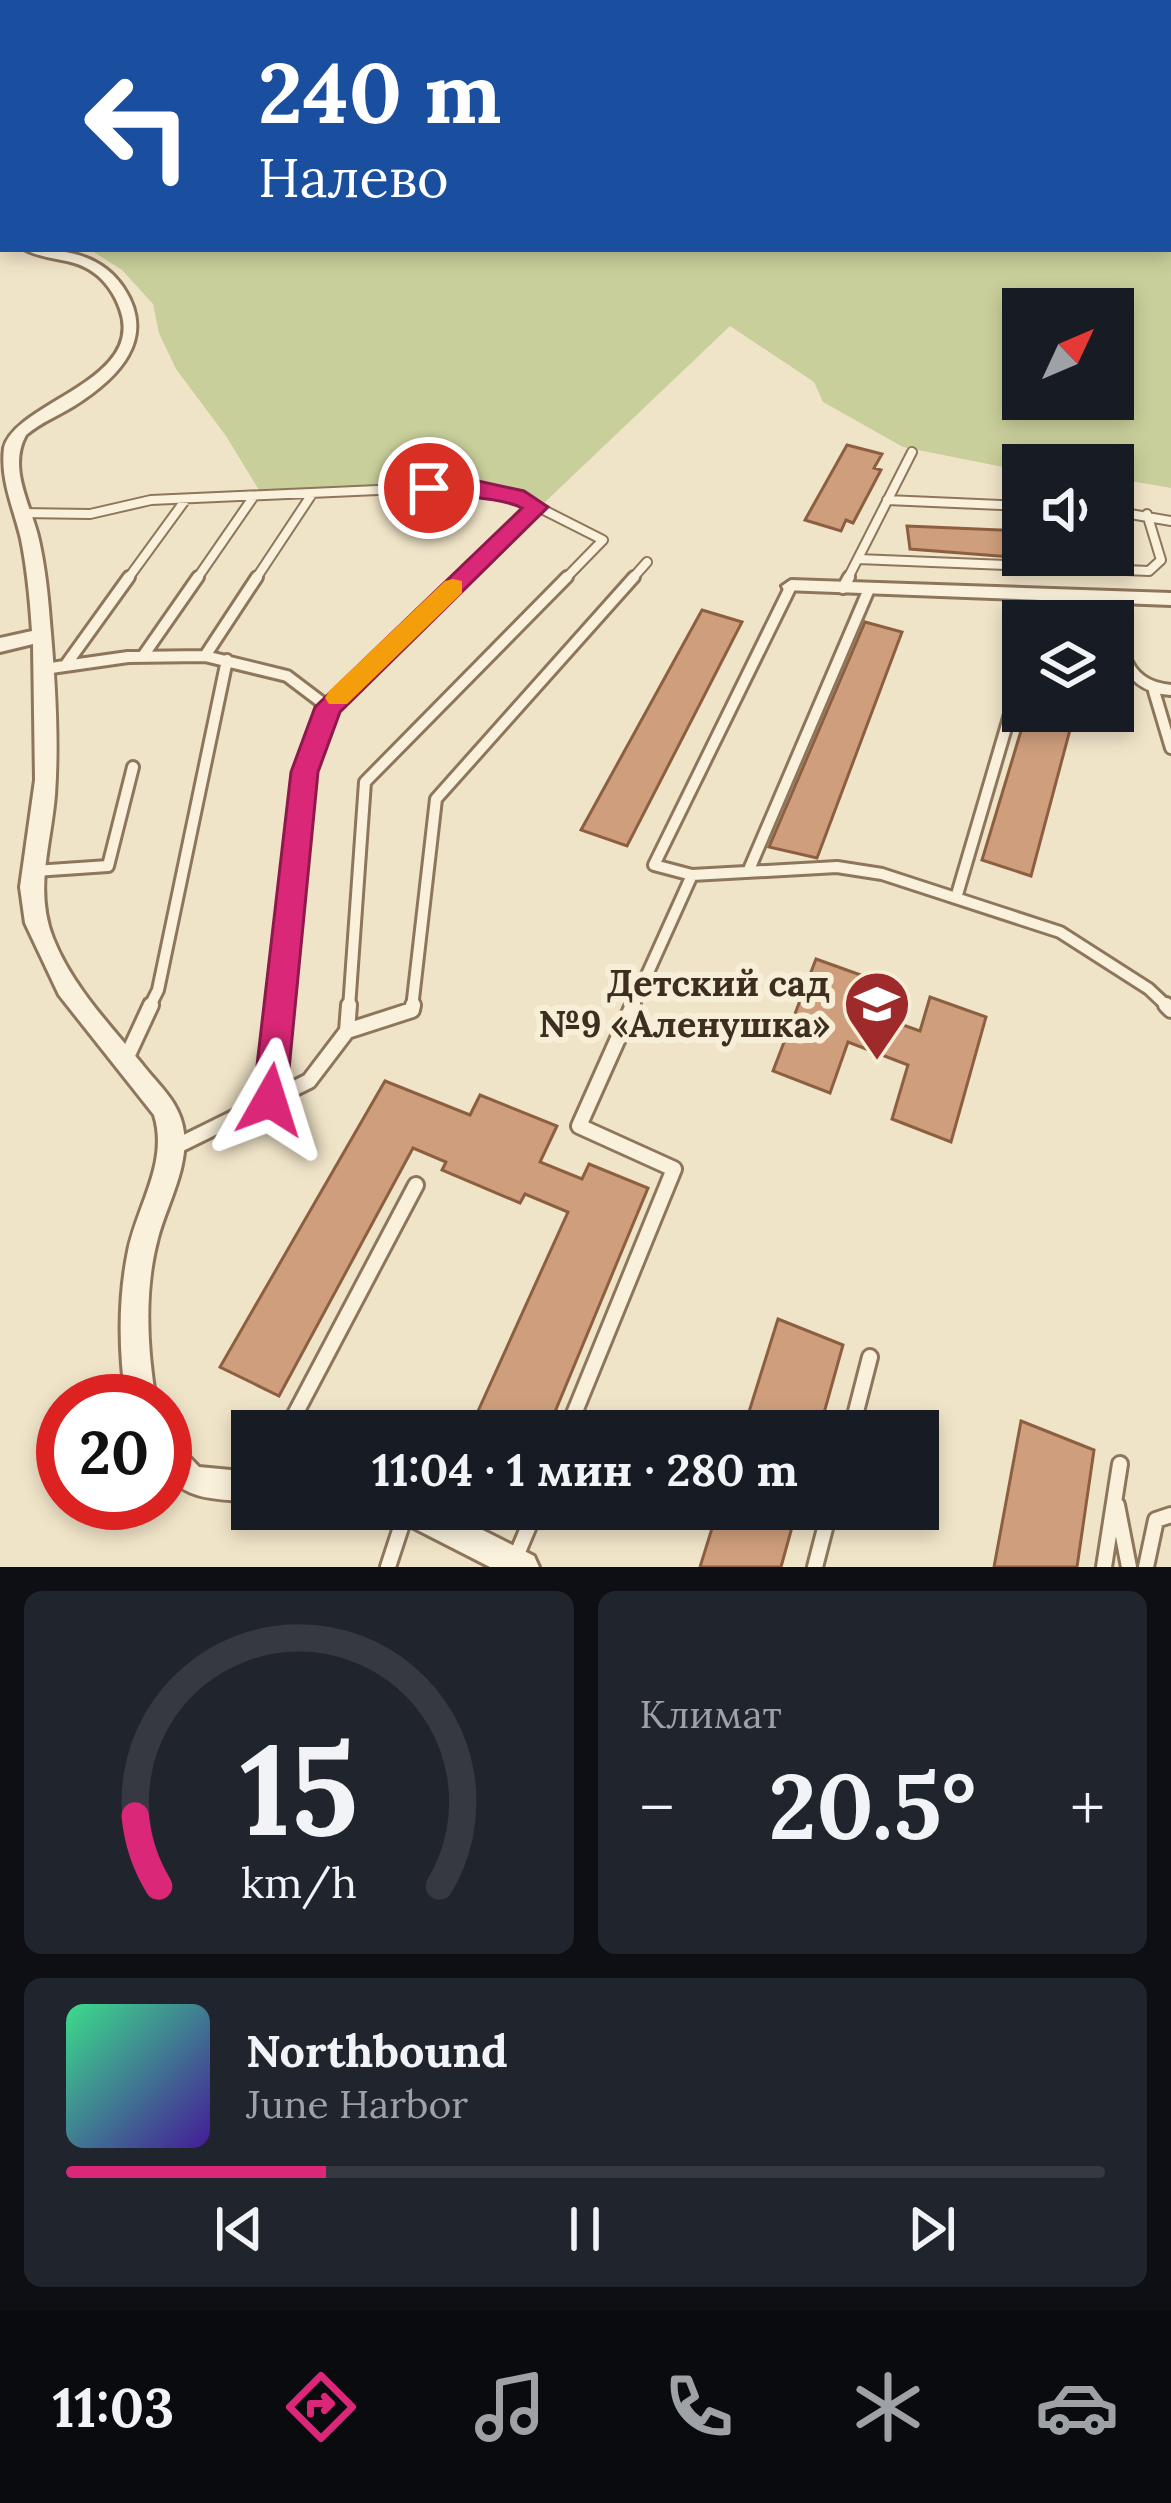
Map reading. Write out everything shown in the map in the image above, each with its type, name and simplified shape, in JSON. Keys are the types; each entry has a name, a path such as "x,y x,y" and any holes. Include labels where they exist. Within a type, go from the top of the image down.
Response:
{"street":[{"path":"57,252 90,262 123,297 134,319 133,335 123,354 16,438 12,454 30,548 41,669 45,788 32,871 34,918 53,968 84,1016 168,1115 170,1150 140,1252 133,1355 136,1374"},
{"path":"791,586 1171,599"},
{"path":"0,646 38,636"},
{"path":"192,1481 231,1485"},
{"path":"449,1530 518,1565"}],"lane":[{"path":"843,587 912,452"},
{"path":"21,513 91,514 151,500 469,486 516,496 603,540 365,782 347,1031 309,1081 170,1150"},
{"path":"205,656 312,494"},
{"path":"143,656 254,496"},
{"path":"64,666 186,499"},
{"path":"887,500 1002,505"},
{"path":"270,1100 304,772 328,707 537,507"},
{"path":"1134,513 1171,521"},
{"path":"857,559 1142,572 1155,569 1161,560 1147,514"},
{"path":"347,1031 412,1010 436,799 646,562"},
{"path":"791,586 654,865 692,874 837,867 882,874 1060,932 1149,989 1171,1010"},
{"path":"748,872 869,589"},
{"path":"1043,600 1045,595"},
{"path":"1127,597 1117,632 1132,675 1154,691 1171,748"},
{"path":"41,669 143,656 205,656 272,667 306,682 328,707"},
{"path":"124,1062 158,990 227,660"},
{"path":"1154,691 1171,690"},
{"path":"956,898 1005,732"},
{"path":"32,871 108,866 133,766"},
{"path":"576,1410 674,1169 579,1126 692,874"},
{"path":"297,1410 416,1185"},
{"path":"856,1410 870,1357"},
{"path":"1104,1567 1120,1464"},
{"path":"1115,1496 1130,1567"},
{"path":"1146,1567 1156,1520 1171,1515"},
{"path":"388,1567 401,1530"},
{"path":"518,1565 529,1530"},
{"path":"815,1567 825,1530"}],"green space":[{"path":"94,252 1171,252 1171,488 1134,482 1134,444 1002,444 1002,467 903,447 823,402 814,382 730,326 542,505 421,489 262,495 176,369 159,333 153,304 122,270"}],"building":[{"path":"847,445 882,454 874,468 881,470 853,523 846,520 841,531 805,520"},
{"path":"907,526 1002,530 1002,556 910,549"},
{"path":"702,610 742,622 627,846 581,830"},
{"path":"865,622 902,632 817,858 769,847"},
{"path":"1021,732 1069,732 1031,876 982,860"},
{"path":"816,959 869,978 858,1009 920,1031 930,997 986,1017 951,1142 892,1119 908,1065 848,1042 830,1093 773,1071"},
{"path":"385,1081 470,1115 480,1095 557,1126 540,1162 582,1179 589,1164 648,1188 556,1410 478,1410 568,1212 525,1194 520,1203 442,1170 446,1162 413,1148 279,1396 220,1367"},
{"path":"778,1319 843,1345 825,1410 750,1410"},
{"path":"1021,1421 1094,1450 1077,1567 994,1567"},
{"path":"711,1530 791,1530 781,1567 700,1567"}],"slow traffic":[{"path":"338,698 453,587"}],"place":[{"name":"Детский сад №9 «Аленушка»","path":"877,1063"}],"route":[{"path":"270,1100 304,772 328,707 537,507 516,496 469,486 429,488"}]}
